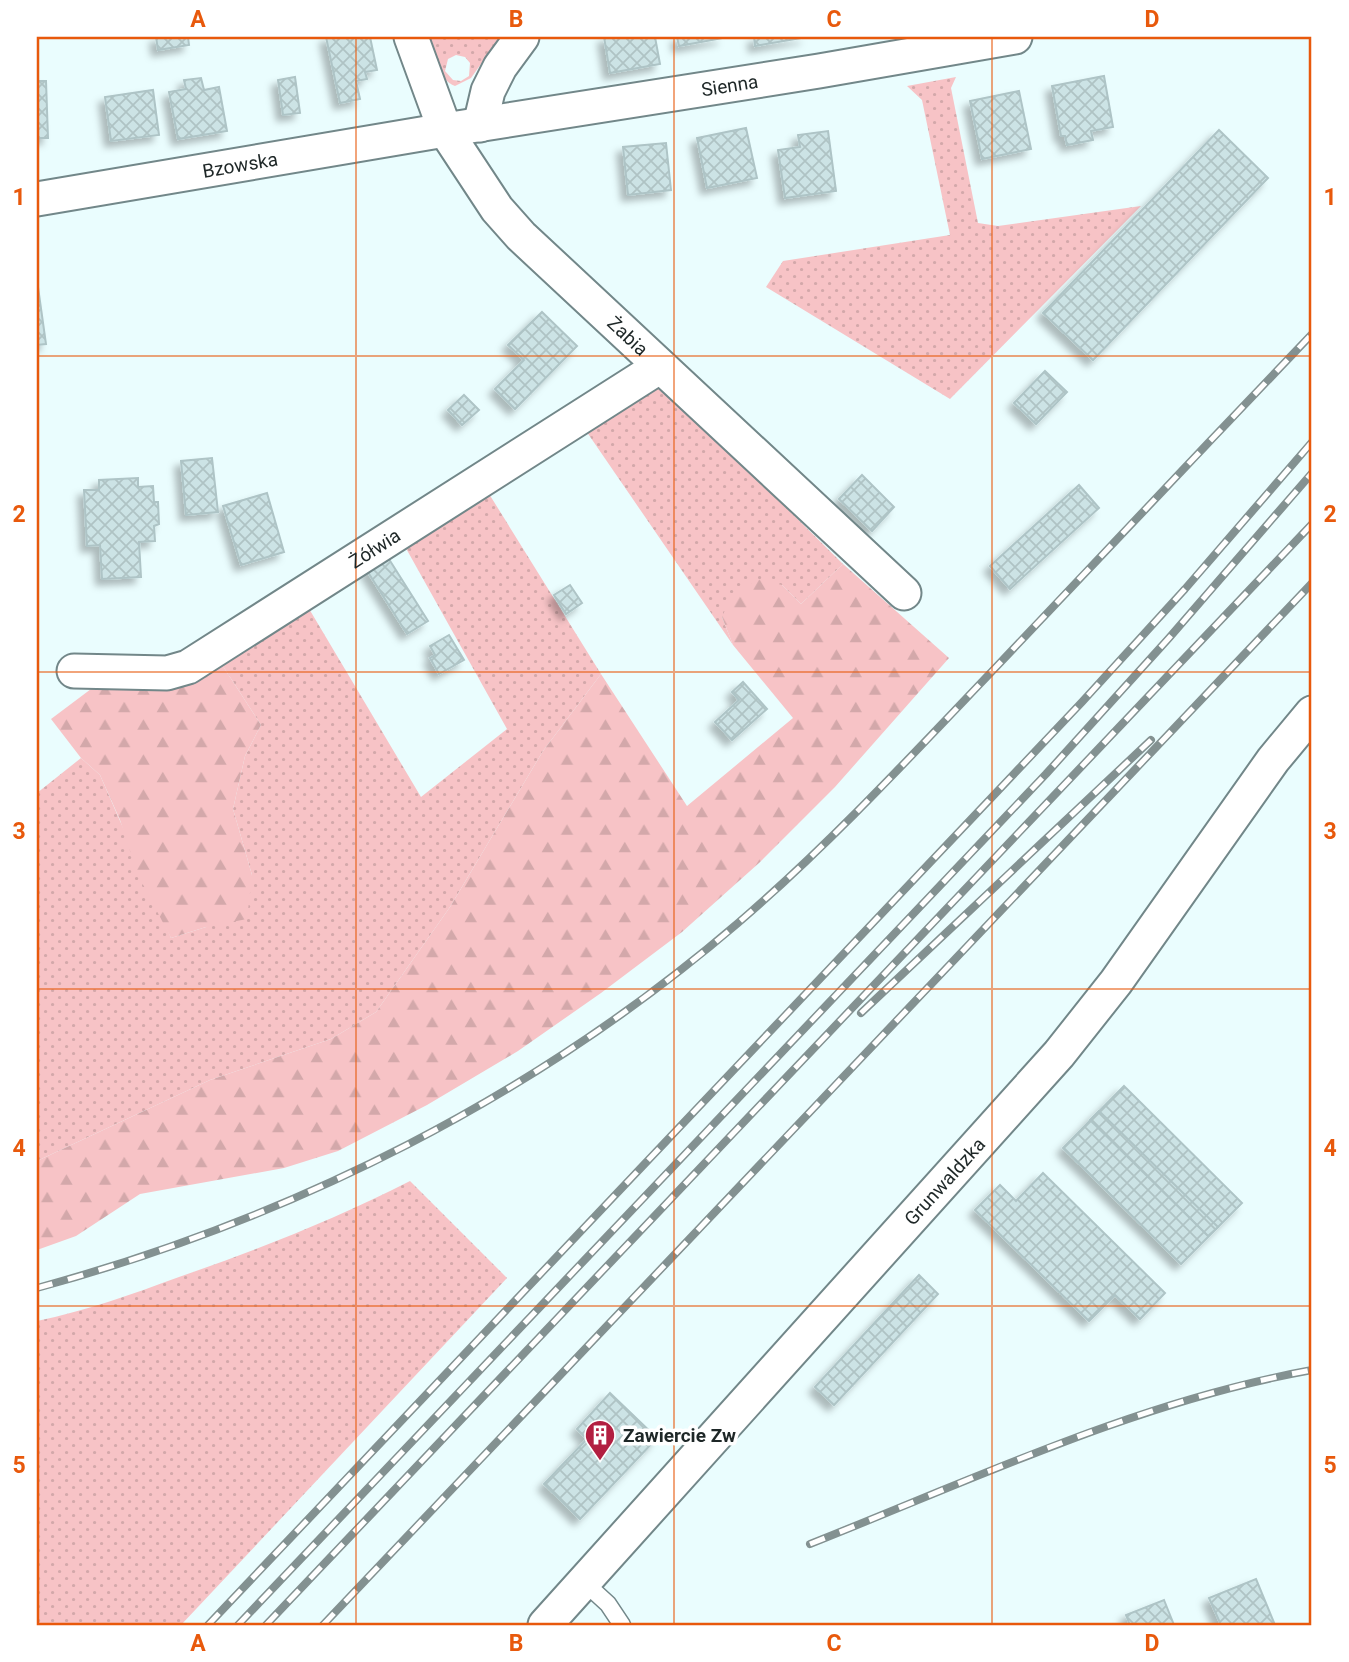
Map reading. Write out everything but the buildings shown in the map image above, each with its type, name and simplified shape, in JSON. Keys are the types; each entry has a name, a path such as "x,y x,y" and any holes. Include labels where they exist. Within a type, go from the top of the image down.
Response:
{"street":[{"name":"Żabia","path":"411,37 445,131 497,209 521,236 659,367 904,593"},
{"path":"480,125 488,91 500,67 522,37"},
{"name":"Sienna","path":"445,131 806,74 1015,37"},
{"name":"Bzowska","path":"37,199 445,131"},
{"name":"Żółwia","path":"74,671 167,673 188,667 659,367"},
{"name":"Grunwaldzka","path":"545,1625 1059,1055 1116,982 1273,760 1312,713"}],"lane":[{"path":"584,1582 608,1604 622,1625"}],"green space":[{"path":"429,37 500,37 471,78 455,86 449,83 441,72","holes":["456,55 465,57 470,63 469,76 461,81 453,80 445,71 448,59"]},
{"path":"956,77 951,88 978,223 998,226 1141,206 950,399 766,287 783,261 950,235 922,100 907,86"},
{"path":"652,382 664,387 843,564 801,604 782,585 722,617 733,645 582,425"},
{"path":"486,489 601,674 543,751 450,907 376,1012 331,1039 210,1080 37,1161 37,793 81,758 100,775 171,938 206,927 252,875 233,809 245,756 261,725 219,660 305,602 421,797 507,729 403,543"},
{"path":"843,564 949,658 835,787 759,863 682,932 518,1051 427,1105 338,1151 284,1168 140,1194 76,1236 37,1250 37,1161 210,1080 331,1039 376,1012 450,907 543,751 601,674 687,806 793,718 733,645 722,617 731,596 758,579 782,585 801,604"},
{"path":"219,660 261,725 245,756 233,809 252,875 247,919 206,927 171,938 137,873 120,820 100,775 81,758 51,719 91,689 103,685 148,689 182,686"},
{"path":"410,1181 507,1278 181,1625 37,1625 37,1321 109,1302 238,1256 325,1221"}],"railway":[{"path":"37,1288 133,1259 226,1226 318,1188 408,1144 495,1096 579,1044 660,986 738,923 839,829 1312,334"},
{"path":"208,1625 1082,702 1185,589 1312,442"},
{"path":"238,1625 1046,774 1169,638 1312,473"},
{"path":"266,1625 1312,524"},
{"path":"323,1625 1312,583"},
{"path":"861,1013 1151,740"},
{"path":"810,1544 1058,1444 1120,1422 1184,1401 1312,1370"}],"place":[{"name":"Zawiercie Zw","path":"600,1462"}]}
